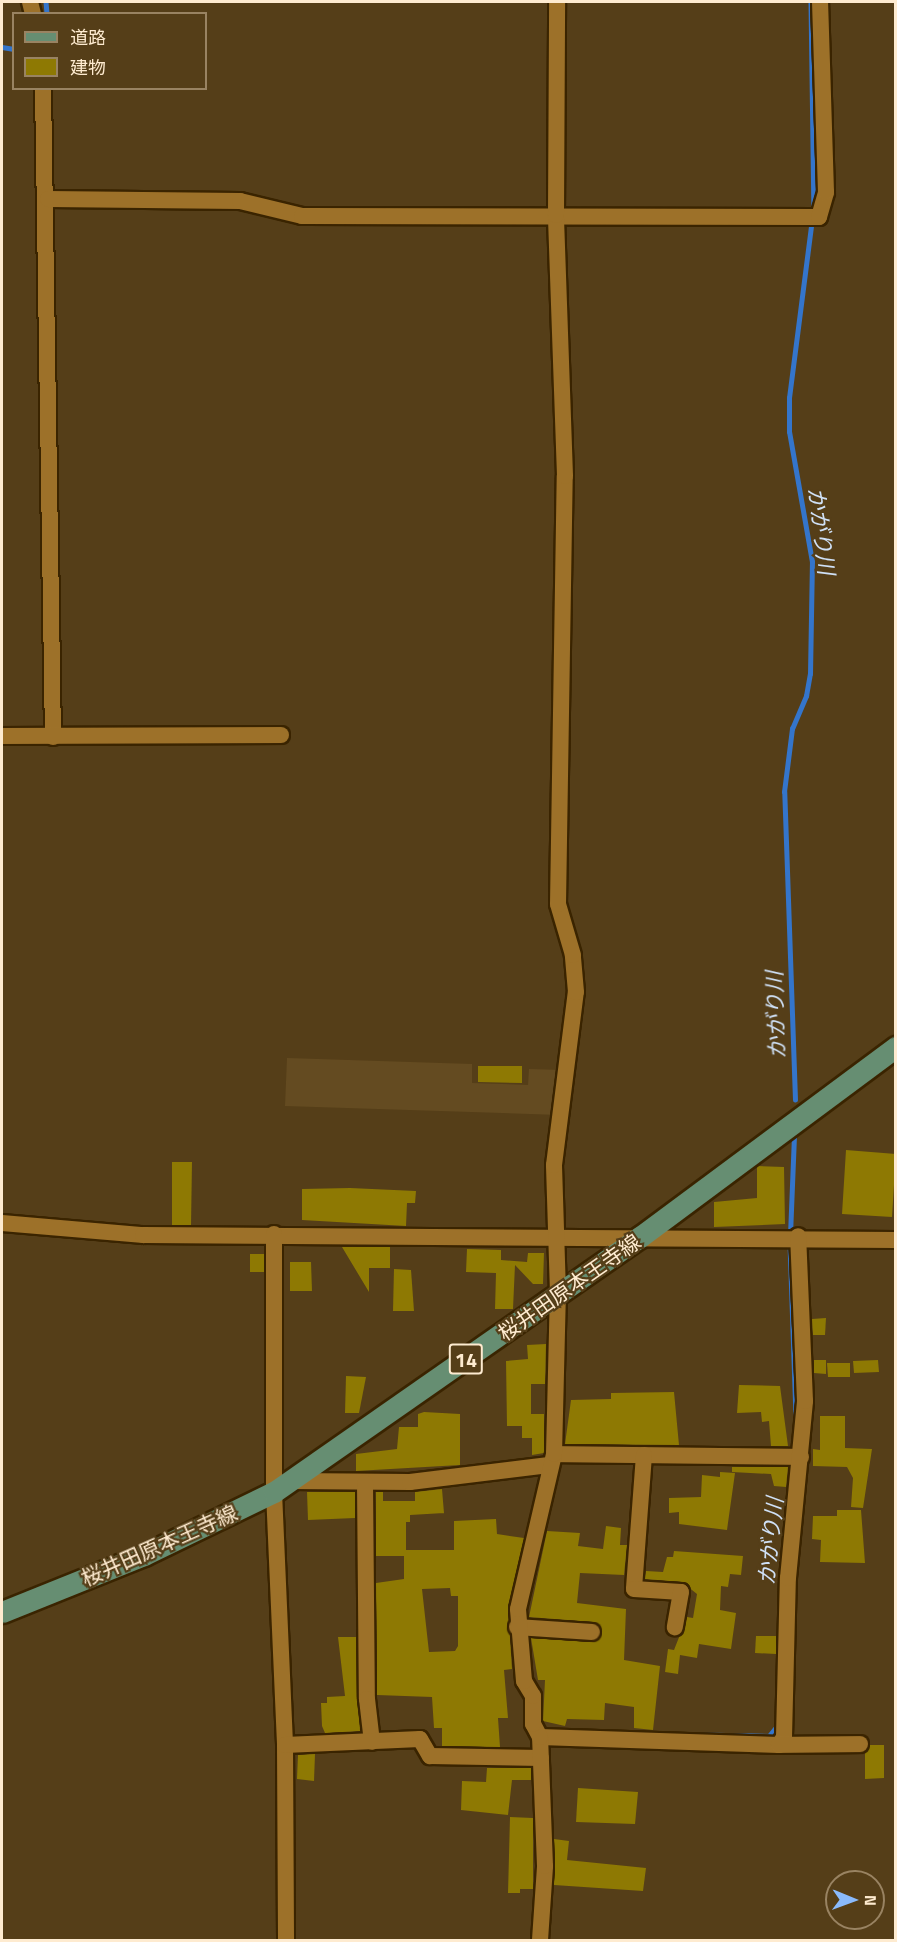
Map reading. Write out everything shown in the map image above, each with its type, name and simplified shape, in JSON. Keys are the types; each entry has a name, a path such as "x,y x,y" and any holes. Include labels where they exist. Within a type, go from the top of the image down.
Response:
{"main road":[{"name":"桜井田原本王寺線","path":"2,1612 144,1555 283,1486 640,1237 896,1047"}],"street":[{"path":"540,1941 545,1866 540,1737 533,1724 533,1696 524,1681 517,1627 521,1588 542,1514 551,1459 558,1293 554,1166 576,992 573,956 558,904 565,476 556,215 556,2"},
{"path":"48,199 240,201 302,216 819,217 826,192 820,2"},
{"path":"43,90 48,199 53,737"},
{"path":"2,736 281,735"},
{"path":"2,1223 142,1235 798,1236 896,1240"},
{"path":"274,1234 283,1486 286,1941"},
{"path":"779,1745 784,1737 788,1578 805,1401 798,1236"},
{"path":"283,1486 365,1483 551,1459 644,1455 801,1457"},
{"path":"644,1455 634,1589 681,1592 675,1628"},
{"path":"365,1483 367,1688 372,1742"},
{"path":"517,1627 592,1632"},
{"path":"540,1737 779,1745 860,1744"},
{"path":"285,1744 420,1739 430,1756 541,1758"}],"shaded area":[{"path":"287,1058 472,1064 472,1083 528,1085 529,1069 562,1070 560,1115 285,1106"}],"building":[{"path":"478,1066 522,1066 522,1083 478,1082"},
{"path":"846,1150 896,1154 892,1217 842,1214"},
{"path":"172,1162 192,1162 191,1225 172,1225"},
{"path":"757,1166 784,1167 785,1224 714,1227 714,1202 757,1198"},
{"path":"350,1188 416,1191 415,1203 407,1203 406,1226 302,1220 302,1189"},
{"path":"342,1247 390,1247 390,1268 369,1268 369,1292"},
{"path":"467,1249 501,1250 501,1260 527,1262 528,1253 544,1253 543,1284 533,1284 515,1265 513,1309 495,1309 496,1273 466,1272"},
{"path":"250,1254 264,1254 264,1272 250,1272"},
{"path":"290,1262 311,1262 312,1291 290,1291"},
{"path":"394,1269 411,1270 414,1311 393,1311"},
{"path":"826,1318 825,1335 813,1335 812,1319"},
{"path":"546,1344 545,1384 531,1384 531,1414 544,1414 544,1453 532,1455 532,1438 522,1438 522,1426 507,1426 506,1361 528,1359 527,1345"},
{"path":"814,1360 826,1360 826,1374 814,1373"},
{"path":"878,1360 879,1372 854,1373 853,1361"},
{"path":"827,1363 850,1363 850,1377 828,1377"},
{"path":"346,1376 366,1377 359,1413 345,1413"},
{"path":"739,1385 780,1386 788,1446 771,1446 769,1421 762,1422 761,1412 737,1413"},
{"path":"674,1392 679,1445 565,1444 571,1400 611,1399 611,1393"},
{"path":"424,1412 460,1414 460,1465 356,1471 356,1454 397,1449 399,1427 418,1427 418,1414"},
{"path":"820,1416 845,1416 845,1448 872,1449 863,1508 851,1507 853,1478 847,1467 813,1466 813,1449 820,1450"},
{"path":"732,1467 788,1467 786,1487 774,1486 771,1474 732,1472"},
{"path":"720,1472 735,1473 727,1530 679,1524 679,1512 669,1513 669,1498 701,1497 702,1475 720,1477"},
{"path":"442,1489 444,1513 410,1515 410,1522 406,1522 406,1550 454,1550 454,1521 496,1519 497,1534 524,1538 508,1607 512,1669 504,1670 508,1718 498,1718 500,1747 442,1746 442,1728 434,1728 432,1697 377,1695 376,1583 404,1579 404,1556 376,1556 376,1492 383,1492 383,1501 415,1501 415,1492","holes":["450,1588 451,1596 458,1596 458,1646 455,1651 429,1652 422,1589"]},
{"path":"307,1492 355,1492 355,1518 308,1520"},
{"path":"837,1510 861,1510 865,1563 820,1562 821,1540 812,1539 813,1516 837,1516"},
{"path":"606,1526 621,1528 620,1545 627,1545 624,1575 580,1573 577,1603 626,1609 624,1660 660,1666 653,1730 634,1728 634,1707 605,1703 604,1720 567,1719 565,1726 543,1721 545,1680 538,1680 531,1638 592,1642 602,1632 593,1622 529,1617 547,1531 580,1533 578,1546 603,1549"},
{"path":"674,1551 743,1556 741,1575 730,1574 728,1587 721,1586 720,1610 736,1613 731,1649 699,1644 697,1658 680,1655 678,1674 665,1672 668,1649 674,1650 687,1617 693,1618 697,1594 682,1582 645,1579 646,1571 663,1572 667,1557 673,1557"},
{"path":"756,1636 776,1636 776,1654 755,1653"},
{"path":"338,1637 356,1637 360,1731 325,1733 322,1726 321,1703 327,1703 327,1697 345,1696"},
{"path":"870,1745 884,1745 884,1778 865,1779 865,1753"},
{"path":"315,1754 314,1781 297,1779 298,1755"},
{"path":"487,1768 531,1768 531,1780 512,1780 508,1815 461,1810 462,1781 486,1782"},
{"path":"578,1788 638,1792 635,1824 576,1822"},
{"path":"510,1817 533,1818 533,1889 520,1889 520,1893 508,1893"},
{"path":"554,1839 569,1841 567,1860 646,1868 643,1891 554,1885"}],"waterway":[{"path":"46,2 47,12"},
{"name":"かがり川","path":"811,2 814,208"},
{"path":"2,47 12,49"},
{"name":"かがり川","path":"795,1100 784,792 792,729 806,696 810,674 812,562 789,432 789,398 812,219"},
{"name":"かがり川","path":"790,1235 794,1137"},
{"name":"かがり川","path":"790,1244 796,1415"},
{"name":"かがり川","path":"675,1734 769,1736 778,1725"}]}
